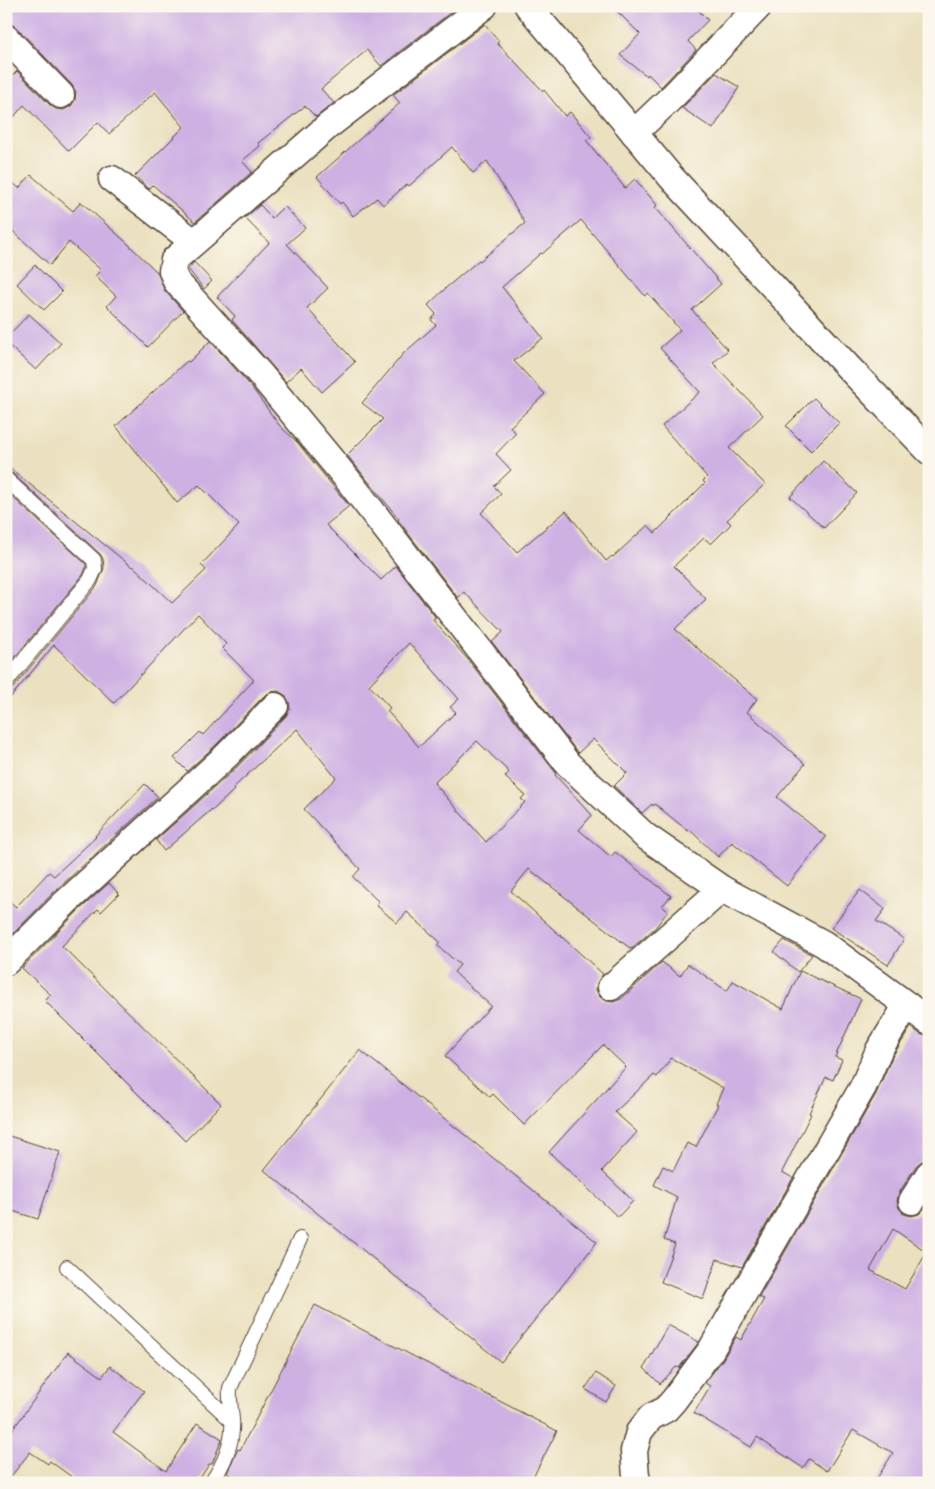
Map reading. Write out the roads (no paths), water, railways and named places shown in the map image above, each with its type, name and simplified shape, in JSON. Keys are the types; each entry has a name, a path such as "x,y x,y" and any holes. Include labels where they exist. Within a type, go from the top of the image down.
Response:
{"street":[{"path":"484,6 328,126 194,242 174,260 172,271 176,281 261,375 348,480 568,764 645,836 722,889 824,944 929,1022"},
{"path":"528,6 671,176 742,254 929,451"},
{"path":"634,133 674,95 759,6"},
{"path":"6,38 61,95"},
{"path":"112,178 194,242"},
{"path":"6,962 66,902 226,756 275,706"},
{"path":"611,987 722,889"},
{"path":"638,1483 634,1452 639,1432 651,1417 666,1409 674,1400 711,1350 863,1087 879,1050 907,1005"},
{"path":"912,1201 929,1174"}],"lane":[{"path":"6,479 94,560 95,569 90,580 6,682"},
{"path":"211,1483 219,1471 231,1444 230,1388 300,1239"},
{"path":"67,1267 232,1421"}]}
